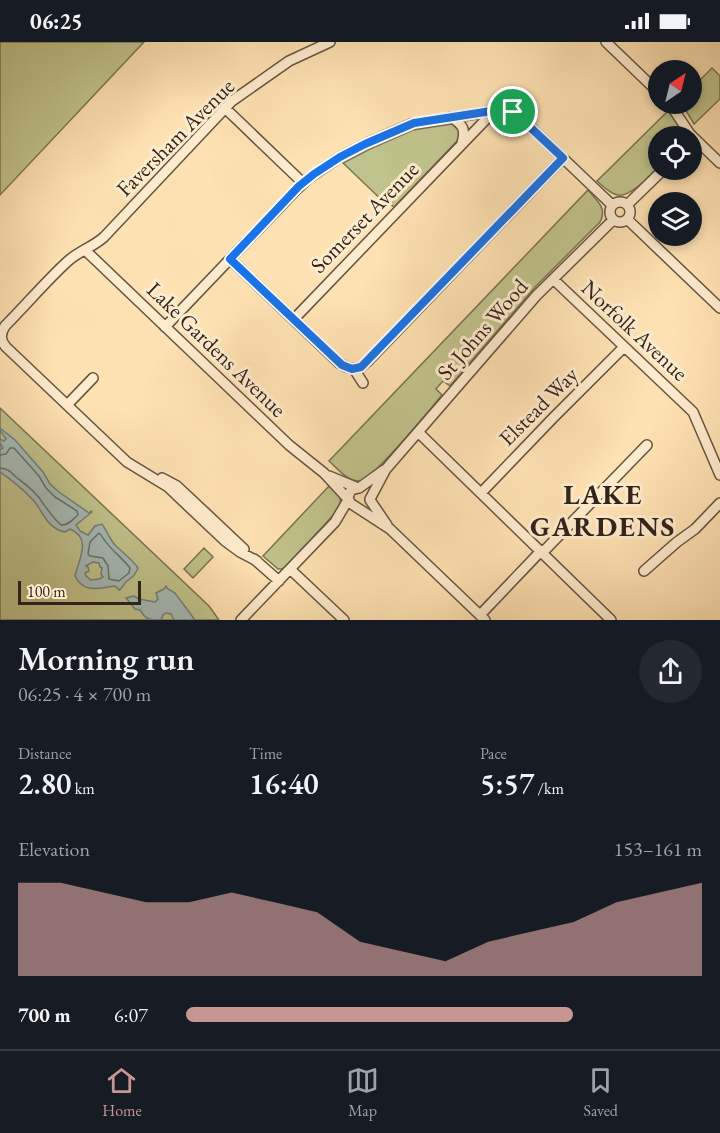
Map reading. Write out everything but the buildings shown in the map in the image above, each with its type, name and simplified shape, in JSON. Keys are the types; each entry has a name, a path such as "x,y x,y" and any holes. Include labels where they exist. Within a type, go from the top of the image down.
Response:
{"street":[{"name":"Faversham Avenue","path":"67,405 6,347 1,334 5,326 66,263 106,234 238,96 289,61 330,42"},
{"path":"606,42 648,82"},
{"path":"225,108 303,183"},
{"path":"165,327 303,183 340,157 414,123 494,111 506,110 514,113 612,206"},
{"name":"Somerset Avenue","path":"294,319 494,111"},
{"path":"451,117 463,128 462,143"},
{"path":"702,148 720,163"},
{"path":"230,259 342,365 354,369 361,367 563,158"},
{"path":"627,205 653,180"},
{"path":"618,202 627,205 630,213 627,219 622,222 613,220 610,211 612,206 618,202"},
{"path":"627,219 720,308"},
{"name":"St Johns Wood","path":"370,500 386,469 536,296 613,220"},
{"name":"Lake Gardens Avenue","path":"85,250 289,445 324,473 348,499"},
{"name":"Norfolk Avenue","path":"553,279 693,412 720,475"},
{"name":"Elstead Way","path":"481,494 624,348"},
{"path":"354,369 363,383"},
{"path":"93,378 67,405 127,462 137,469 177,486 279,581"},
{"path":"418,432 611,620"},
{"path":"348,499 351,505 390,530 482,617 541,552 647,445"},
{"name":"St Johns Wood","path":"358,488 386,469"},
{"name":"Lake Gardens Avenue","path":"324,473 358,488"},
{"path":"241,620 335,522 350,492 358,488 366,490 390,530"},
{"path":"335,522 367,505 370,500"},
{"path":"644,571 676,542 695,529 720,503"},
{"path":"290,569 344,620"}],"green space":[{"path":"0,42 144,42 0,195"},
{"path":"712,68 720,76 720,99 694,124 688,114 702,114 702,78"},
{"path":"665,114 671,114 678,126 653,126"},
{"path":"452,124 460,131 458,140 394,207 390,204 388,206 343,163 413,130"},
{"path":"648,131 648,177 645,180 623,195 609,191 597,181"},
{"path":"588,190 602,208 600,222 536,286 450,386 443,381 436,389 442,395 375,470 359,481 342,474 329,461"},
{"path":"0,408 209,606 219,620 0,620"},
{"path":"329,486 340,499 338,510 284,569 278,569 263,556"},
{"path":"204,548 213,557 193,578 184,569"}],"water":[{"path":"0,428 15,440 43,472 50,484 89,513 92,512 76,525 80,531 88,535 95,526 102,524 114,544 136,565 138,568 135,573 121,589 115,586 87,588 79,582 75,576 82,550 81,538 70,529 65,532 54,527 37,504 0,472 0,450 3,448 0,439 4,441 6,439","holes":["93,562 99,563 103,577 91,580 86,576 85,573 89,571 86,566"]},
{"path":"166,586 175,593 195,620 174,620 171,614 166,613 161,620 148,619 126,598 134,596 155,602 158,599 156,593"}],"district":[{"name":"LAKE GARDENS","path":"603,510"}],"route":[{"path":"498,110 513,112 563,158 361,367 352,369 342,365 230,259 299,186 354,149 414,123 498,110"}]}
